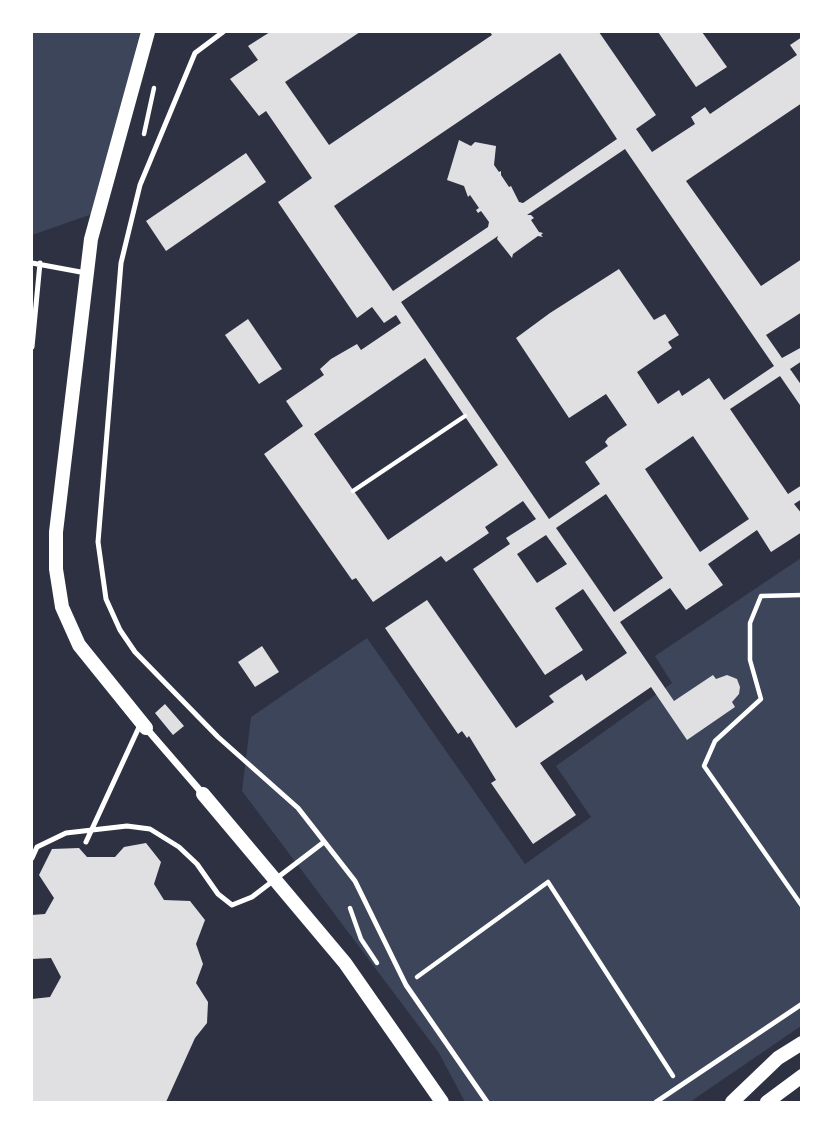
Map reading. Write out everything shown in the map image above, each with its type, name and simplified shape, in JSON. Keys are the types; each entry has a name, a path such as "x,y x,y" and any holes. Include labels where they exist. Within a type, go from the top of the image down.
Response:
{"main road":[{"path":"144,725 79,645 62,607 56,569 56,532 91,239 148,32"},
{"path":"203,794 361,985 442,1102"},
{"path":"732,1102 778,1058 802,1043"},
{"path":"767,1102 802,1076"}],"street":[{"path":"144,725 203,794"}],"lane":[{"path":"223,32 195,52 140,185 121,263 98,542 106,599 120,629 135,652 218,737 298,808 355,881 406,985 487,1102"},
{"path":"32,262 86,273"},
{"path":"32,347 40,262"},
{"path":"86,842 119,767 144,725"},
{"path":"32,858 37,846 66,833 127,826 150,829 197,864 218,894 232,905 252,897 324,842"},
{"path":"656,1102 802,1004"}],"path":[{"path":"154,155 141,148 156,81"},
{"path":"353,491 465,416"},
{"path":"802,595 761,596 750,623 750,660 761,699 715,741 704,766 802,906"},
{"path":"406,985 548,882 679,1086"}],"shaded area":[{"path":"32,32 140,32 95,213 32,235"},
{"path":"801,558 801,1026 690,1102 465,1102 439,1053 242,791 251,717 367,638 525,864 591,817 556,766 672,683 655,656"}],"building":[{"path":"270,32 360,32 285,82 329,145 492,35 490,32 599,32 656,115 636,129 652,152 695,124 691,117 705,107 710,114 797,55 790,45 802,37 802,103 686,181 761,286 802,259 802,312 766,335 782,358 802,347 802,361 790,369 802,386 802,408 780,376 730,409 788,494 802,485 802,499 794,504 802,514 802,532 771,552 757,530 708,564 723,585 686,610 670,588 620,622 674,701 713,675 716,679 727,675 737,679 740,687 739,694 732,702 735,707 687,740 651,687 540,763 576,815 533,844 491,783 496,780 469,736 467,738 462,731 458,734 385,628 427,600 516,728 554,702 549,696 582,674 586,681 627,653 583,589 555,608 583,650 545,675 473,569 510,544 506,538 536,519 523,501 485,527 489,533 446,562 441,556 373,602 356,578 352,580 264,454 303,426 286,401 324,375 320,369 331,359 357,344 361,350 401,323 396,315 384,323 372,307 357,318 278,202 312,178 266,111 259,116 230,79 258,60 248,46","holes":["560,53 617,139 523,203 519,202 501,171 494,165 496,146 475,142 471,146 459,140 447,180 464,186 468,197 470,195 479,208 476,210 478,213 481,211 489,222 488,227 393,291 334,206","625,149 774,366 724,400 709,378 682,396 679,390 658,404 637,372 672,348 668,342 679,335 665,314 654,320 619,269 550,313 516,338 569,418 606,394 627,425 608,438 605,442 608,446 585,462 600,484 549,519 401,302 498,236 497,239 512,258 513,254 538,236 543,237 543,233 539,232 531,220 534,218 527,215","425,358 498,465 388,540 314,434","693,436 749,519 700,552 645,469","606,494 663,578 614,612 556,528","546,535 567,564 537,583 517,554"]},
{"path":"658,32 702,32 727,67 696,87"},
{"path":"246,153 266,182 166,251 146,221"},
{"path":"248,319 282,369 259,384 225,335"},
{"path":"262,646 279,672 255,687 238,662"},
{"path":"165,704 184,726 173,735 155,713"},
{"path":"146,843 161,862 154,884 164,900 190,901 205,920 196,944 203,964 196,983 208,1002 207,1023 195,1038 166,1102 32,1102 32,999 50,997 61,977 51,958 32,959 32,915 45,914 54,898 39,875 52,849 79,848 87,857 115,857 124,847"}]}
